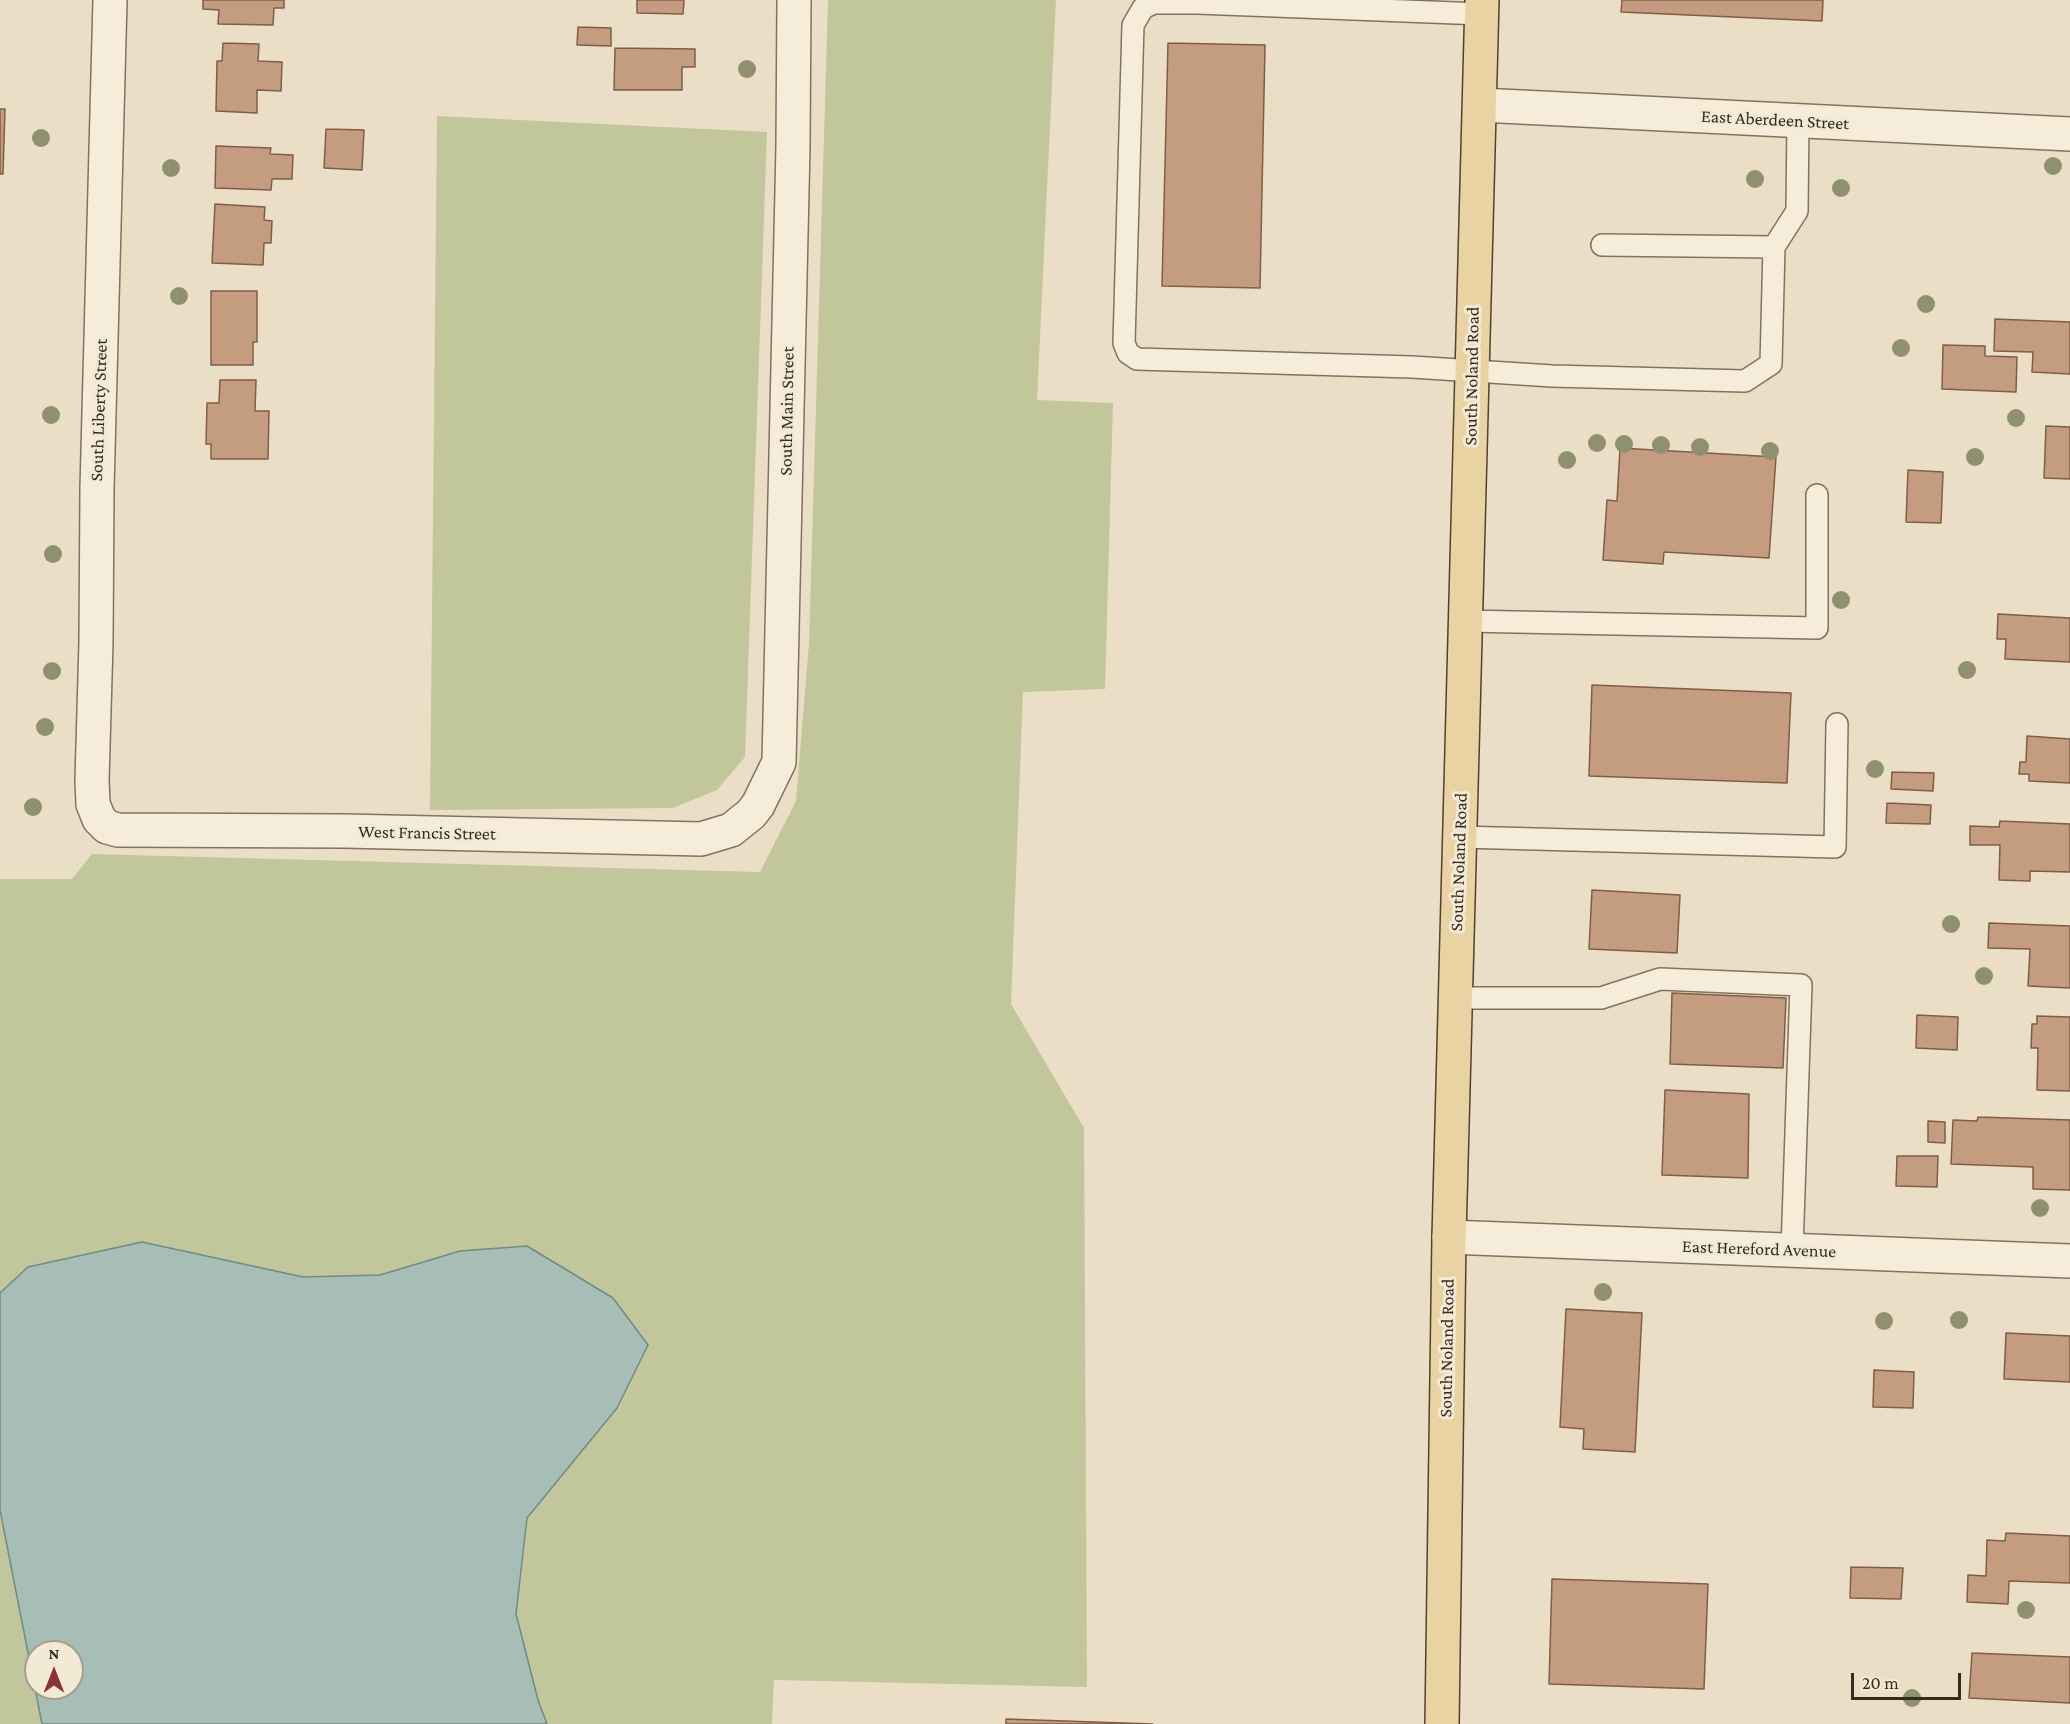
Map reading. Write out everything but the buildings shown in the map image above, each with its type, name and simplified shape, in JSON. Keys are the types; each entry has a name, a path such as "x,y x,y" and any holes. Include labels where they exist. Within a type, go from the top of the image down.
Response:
{"main road":[{"name":"South Noland Road","path":"1442,1724 1449,1237 1482,7"}],"street":[{"name":"South Liberty Street","path":"99,819 93,804 92,780 110,0"},
{"name":"South Main Street","path":"751,814 758,806 779,762 793,146 794,0"},
{"name":"East Aberdeen Street","path":"1480,105 2070,134"},
{"name":"West Francis Street","path":"99,819 107,827 118,830 356,831 701,839 731,830 751,814"},
{"name":"East Hereford Avenue","path":"1449,1237 2070,1261"}],"lane":[{"path":"1482,7 1197,2 1154,3 1143,8 1133,25 1124,343 1128,353 1137,359 1473,370 1551,376 1745,381 1771,364 1774,247 1797,211 1798,121"},
{"path":"1602,244 1774,247"},
{"path":"1465,621 1817,628 1817,495"},
{"path":"1460,837 1835,847 1838,724"},
{"path":"1455,998 1602,998 1659,979 1801,986 1792,1250"}],"green space":[{"path":"828,0 1056,0 1037,400 1113,403 1105,689 1023,692 1011,1004 1084,1128 1087,1687 774,1680 772,1724 547,1724 538,1700 516,1614 527,1518 617,1408 460,1251 380,1275 303,1277 142,1242 28,1267 0,1293 0,879 72,879 92,854 760,872 796,801 809,643"},
{"path":"437,116 767,132 745,757 717,790 673,808 430,810"},
{"path":"0,1510 26,1640 24,1700 37,1700 42,1724 0,1724"}],"water":[{"path":"142,1242 303,1277 380,1275 460,1251 527,1246 613,1298 648,1345 617,1408 527,1518 516,1614 538,1700 547,1724 42,1724 37,1700 84,1700 84,1640 26,1640 0,1510 0,1293 28,1267"}]}
